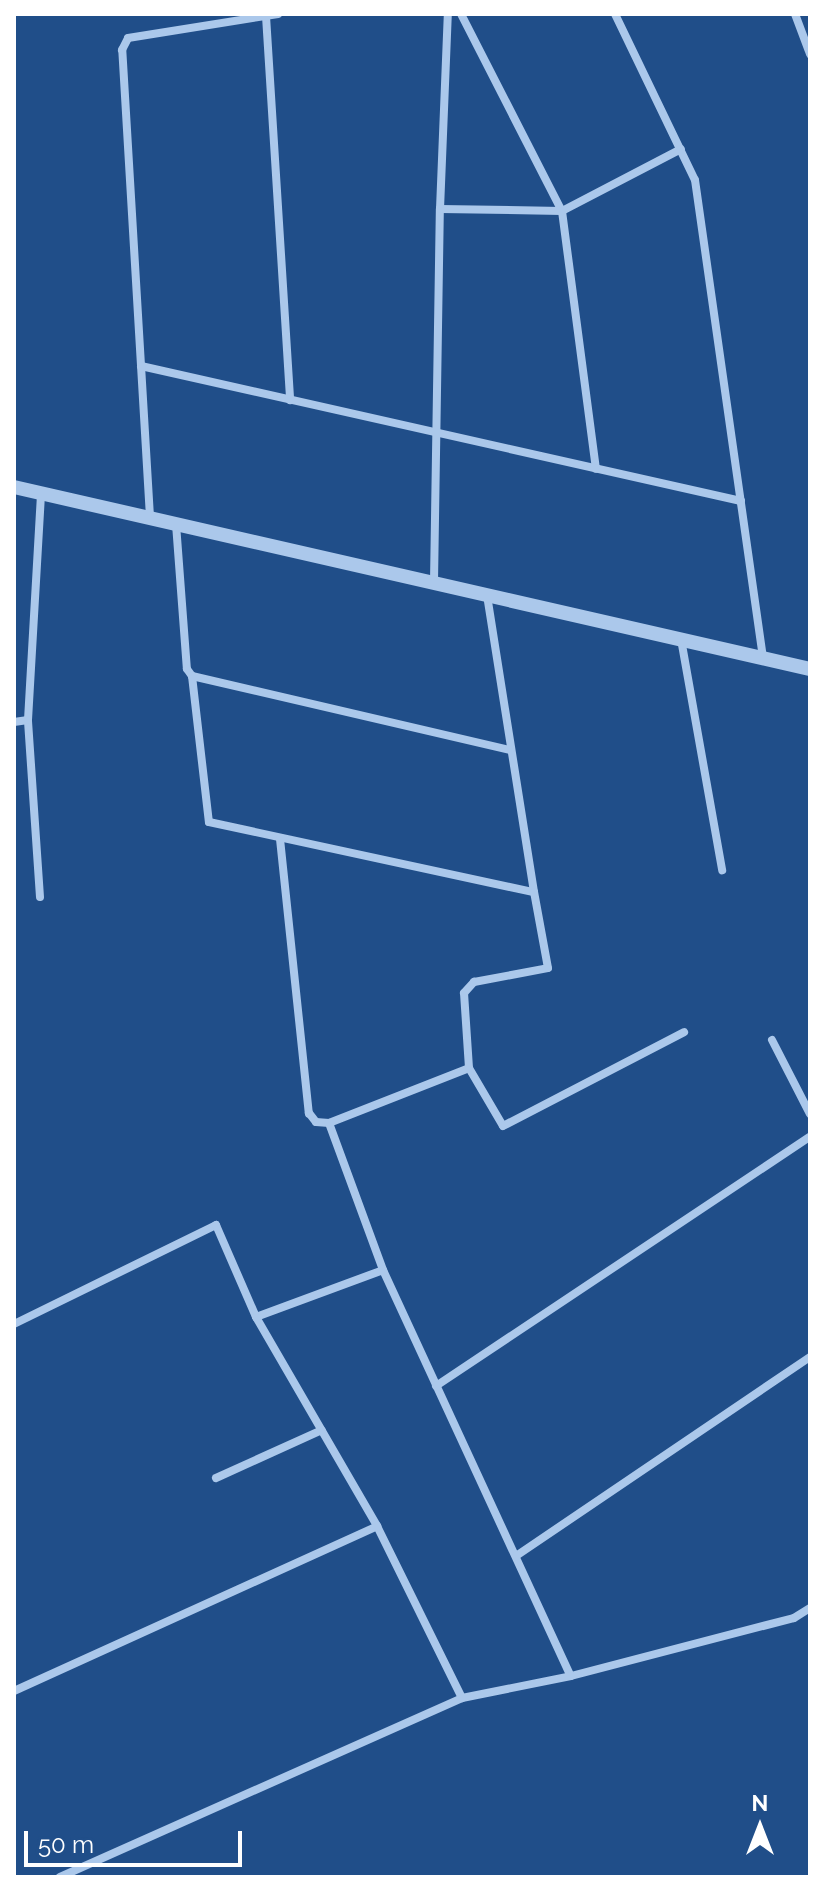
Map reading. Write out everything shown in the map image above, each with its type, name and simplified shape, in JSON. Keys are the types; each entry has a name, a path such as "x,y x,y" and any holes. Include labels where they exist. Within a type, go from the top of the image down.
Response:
{"street":[{"path":"150,517 122,50 128,38 278,14"},
{"path":"434,582 440,209 448,14"},
{"path":"461,14 562,211 596,469"},
{"path":"615,14 695,180 763,656"},
{"path":"795,14 810,54"},
{"path":"266,16 290,400"},
{"path":"440,209 562,211 681,149"},
{"path":"141,366 741,501"},
{"path":"14,487 810,669"},
{"path":"40,897 28,720 41,493"},
{"path":"176,524 187,669 192,676 209,822 534,892"},
{"path":"487,593 510,750 548,968 474,982 464,993 469,1068 503,1126 684,1032"},
{"path":"681,638 722,870"},
{"path":"192,676 510,750"},
{"path":"14,722 28,720"},
{"path":"280,839 309,1113 316,1122 329,1123 469,1068"},
{"path":"772,1040 810,1114"},
{"path":"329,1123 383,1270 571,1676"},
{"path":"436,1386 810,1137"},
{"path":"14,1324 216,1225 256,1317 377,1526 462,1698"},
{"path":"256,1317 383,1270"},
{"path":"516,1556 810,1357"},
{"path":"216,1478 322,1430"},
{"path":"14,1691 377,1526"},
{"path":"60,1877 462,1698 571,1676 794,1618 810,1608"}]}
